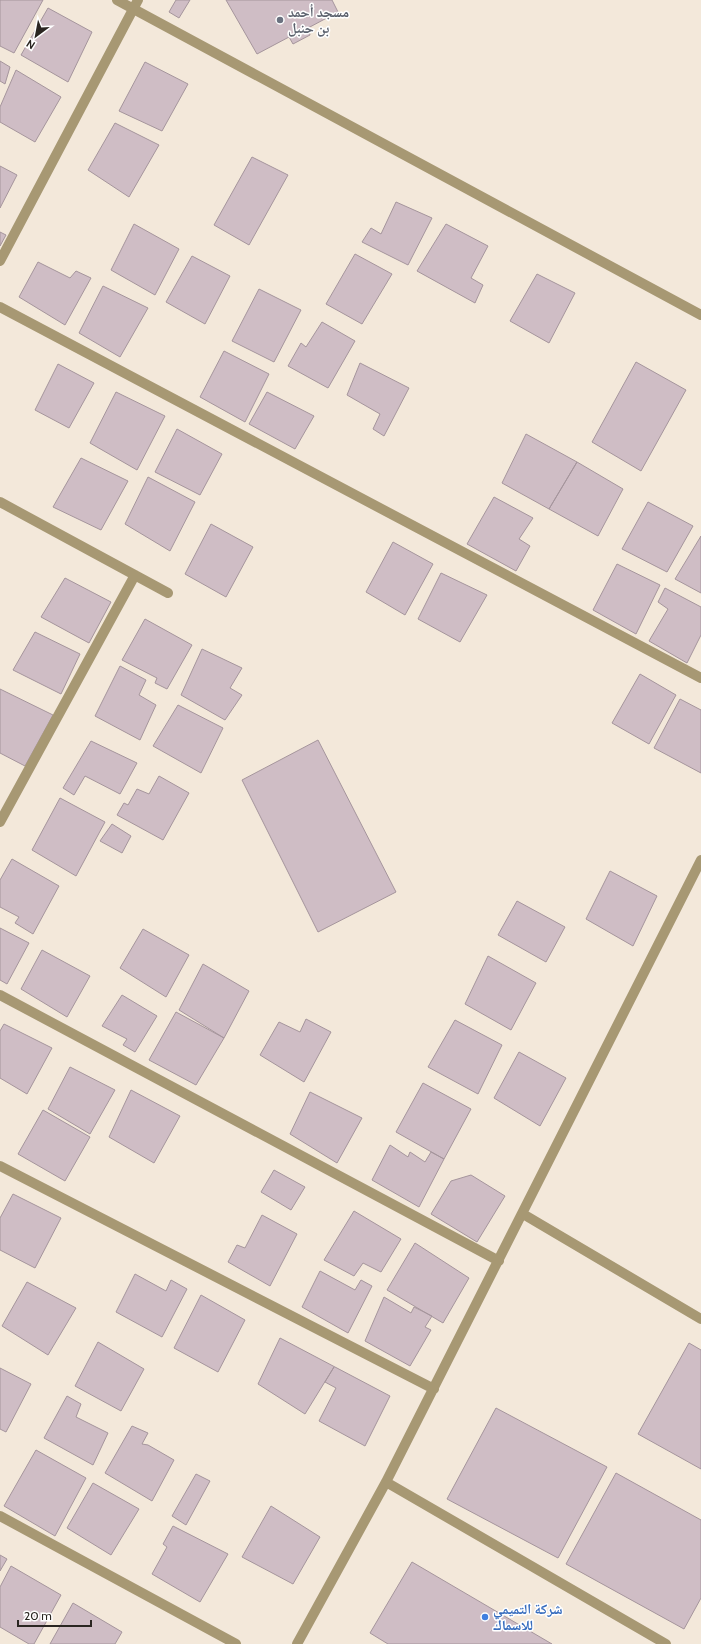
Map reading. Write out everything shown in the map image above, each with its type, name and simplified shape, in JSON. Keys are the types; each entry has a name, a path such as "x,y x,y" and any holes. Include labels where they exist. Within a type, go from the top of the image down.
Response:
{"street":[{"path":"117,0 135,4 701,315"},
{"path":"0,261 135,4"},
{"path":"0,307 701,678"},
{"path":"0,502 168,593"},
{"path":"0,822 135,575"},
{"path":"297,1644 386,1482 434,1389 701,860"},
{"path":"0,995 499,1261"},
{"path":"0,1166 434,1389"},
{"path":"523,1214 701,1319"},
{"path":"386,1482 666,1644"},
{"path":"0,1516 236,1644"}],"building":[{"path":"0,0 43,0 14,53 0,46"},
{"path":"176,0 190,0 179,18 169,12"},
{"name":"مسجد أحمد بن حنبل","path":"226,0 332,0 338,12 308,28 310,35 293,44 289,37 257,54"},
{"path":"48,8 92,32 68,82 21,55"},
{"path":"0,61 10,67 5,84 0,81"},
{"path":"145,62 188,84 162,131 119,111"},
{"path":"16,70 61,97 35,142 0,122 0,107"},
{"path":"115,123 159,145 129,197 88,170"},
{"path":"252,157 288,175 249,245 214,225"},
{"path":"0,166 17,175 0,208"},
{"path":"396,202 432,218 408,265 362,242 371,228 381,234"},
{"path":"134,224 179,249 155,295 111,270"},
{"path":"446,224 488,246 471,278 483,285 475,303 417,271"},
{"path":"0,232 6,235 0,246"},
{"path":"355,254 392,274 362,324 326,304"},
{"path":"192,256 230,276 205,324 166,302"},
{"path":"38,262 70,278 76,271 91,278 65,325 19,297"},
{"path":"537,274 575,293 549,343 510,321"},
{"path":"103,286 148,308 120,357 79,333"},
{"path":"259,289 301,310 274,362 232,341"},
{"path":"322,322 355,341 328,388 288,366 301,343 306,347"},
{"path":"224,351 269,374 245,422 200,397"},
{"path":"636,362 686,390 641,471 592,442"},
{"path":"360,363 409,388 384,436 373,429 380,414 347,395"},
{"path":"58,364 94,383 69,428 35,410"},
{"path":"116,392 165,416 137,470 90,443"},
{"path":"267,392 314,416 295,449 249,424"},
{"path":"177,429 222,454 200,495 155,472"},
{"path":"526,434 577,462 549,509 502,483"},
{"path":"81,458 128,481 101,530 53,507"},
{"path":"577,462 623,489 598,536 549,509"},
{"path":"148,477 195,502 170,551 125,524"},
{"path":"494,497 533,518 519,539 530,546 516,571 467,544"},
{"path":"648,502 693,526 667,572 622,549"},
{"path":"211,524 253,547 226,597 185,574"},
{"path":"701,536 701,593 675,579"},
{"path":"393,542 433,564 405,615 366,592"},
{"path":"617,564 660,585 636,634 593,610"},
{"path":"441,573 487,595 460,642 418,619"},
{"path":"65,578 111,602 89,643 41,617"},
{"path":"665,588 701,607 701,635 687,663 649,641 668,609 658,602"},
{"path":"145,619 192,645 167,689 155,683 157,678 122,660"},
{"path":"35,632 80,654 61,694 13,670"},
{"path":"202,649 242,668 230,688 242,695 225,720 181,695"},
{"path":"120,666 146,680 139,695 156,705 140,740 95,716"},
{"path":"640,674 676,695 649,744 612,723"},
{"path":"0,689 53,715 25,766 0,753"},
{"path":"680,699 701,710 701,773 654,748"},
{"path":"178,705 223,728 201,773 153,746"},
{"path":"318,740 396,892 318,932 242,780"},
{"path":"91,741 137,763 120,794 85,776 74,795 63,788"},
{"path":"159,776 189,793 163,840 117,815 124,803 128,805 137,789 149,794"},
{"path":"60,798 105,822 76,876 32,850"},
{"path":"112,824 131,836 122,853 100,841"},
{"path":"12,859 59,886 33,934 15,923 19,917 0,907 0,880"},
{"path":"610,871 657,896 633,946 586,919"},
{"path":"517,901 565,927 546,962 498,935"},
{"path":"0,928 29,943 7,984 0,980"},
{"path":"143,929 189,955 166,997 120,968"},
{"path":"42,950 90,976 67,1017 21,989"},
{"path":"488,956 536,983 511,1030 465,1004"},
{"path":"203,964 249,991 224,1038 179,1010"},
{"path":"122,995 157,1016 135,1052 123,1045 127,1039 102,1026"},
{"path":"176,1012 224,1038 196,1085 149,1060"},
{"path":"306,1019 331,1032 304,1082 260,1055 279,1022 300,1032"},
{"path":"455,1020 502,1045 478,1094 428,1067"},
{"path":"4,1024 52,1048 27,1094 0,1078 0,1031"},
{"path":"519,1052 566,1078 540,1126 494,1098"},
{"path":"70,1067 115,1090 90,1134 48,1109"},
{"path":"423,1083 471,1109 444,1159 396,1132"},
{"path":"131,1090 180,1116 154,1163 109,1137"},
{"path":"310,1092 362,1118 337,1163 290,1134"},
{"path":"43,1110 90,1137 65,1181 18,1154"},
{"path":"390,1145 408,1157 410,1152 425,1162 431,1152 444,1159 419,1207 372,1180"},
{"path":"274,1170 305,1187 291,1210 261,1192"},
{"path":"471,1175 505,1196 477,1242 431,1214 451,1181"},
{"path":"13,1194 61,1218 35,1268 0,1250 0,1218"},
{"path":"354,1211 401,1239 381,1272 363,1263 354,1276 324,1260"},
{"path":"262,1215 297,1234 270,1286 228,1262 237,1245 245,1248"},
{"path":"415,1243 469,1278 443,1323 387,1290"},
{"path":"320,1271 355,1290 361,1280 372,1286 348,1333 302,1307"},
{"path":"135,1274 166,1291 171,1280 187,1289 162,1337 116,1312"},
{"path":"27,1282 76,1308 48,1355 2,1326"},
{"path":"201,1295 245,1320 218,1372 174,1348"},
{"path":"384,1297 411,1313 414,1307 432,1316 425,1327 431,1330 410,1366 365,1341"},
{"path":"280,1338 390,1396 365,1446 319,1421 336,1388 325,1382 334,1367 305,1414 258,1384"},
{"path":"98,1342 144,1369 121,1411 75,1386"},
{"path":"689,1343 701,1350 701,1469 638,1434"},
{"path":"0,1368 31,1384 6,1432 0,1429"},
{"path":"67,1396 81,1404 76,1417 108,1433 93,1465 44,1438"},
{"path":"496,1408 607,1467 558,1558 447,1499"},
{"path":"132,1426 148,1433 142,1444 148,1445 174,1460 152,1501 105,1473"},
{"path":"36,1450 86,1478 55,1536 4,1506"},
{"path":"616,1473 701,1520 701,1598 684,1629 566,1564"},
{"path":"196,1474 210,1481 186,1525 172,1516"},
{"path":"93,1483 139,1509 111,1555 67,1528"},
{"path":"271,1506 320,1537 293,1584 242,1557"},
{"path":"173,1526 228,1554 200,1602 152,1574 167,1547 163,1544"},
{"path":"0,1555 7,1559 0,1571"},
{"path":"412,1562 552,1644 388,1644 370,1633"},
{"path":"11,1566 61,1595 34,1644 29,1644 0,1627 0,1587"},
{"path":"73,1603 122,1632 115,1644 50,1644"}],"place":[{"name":"مسجد أحمد بن حنبل","path":"280,20"},
{"name":"شركة التميمي للاسماك","path":"485,1617"}]}
